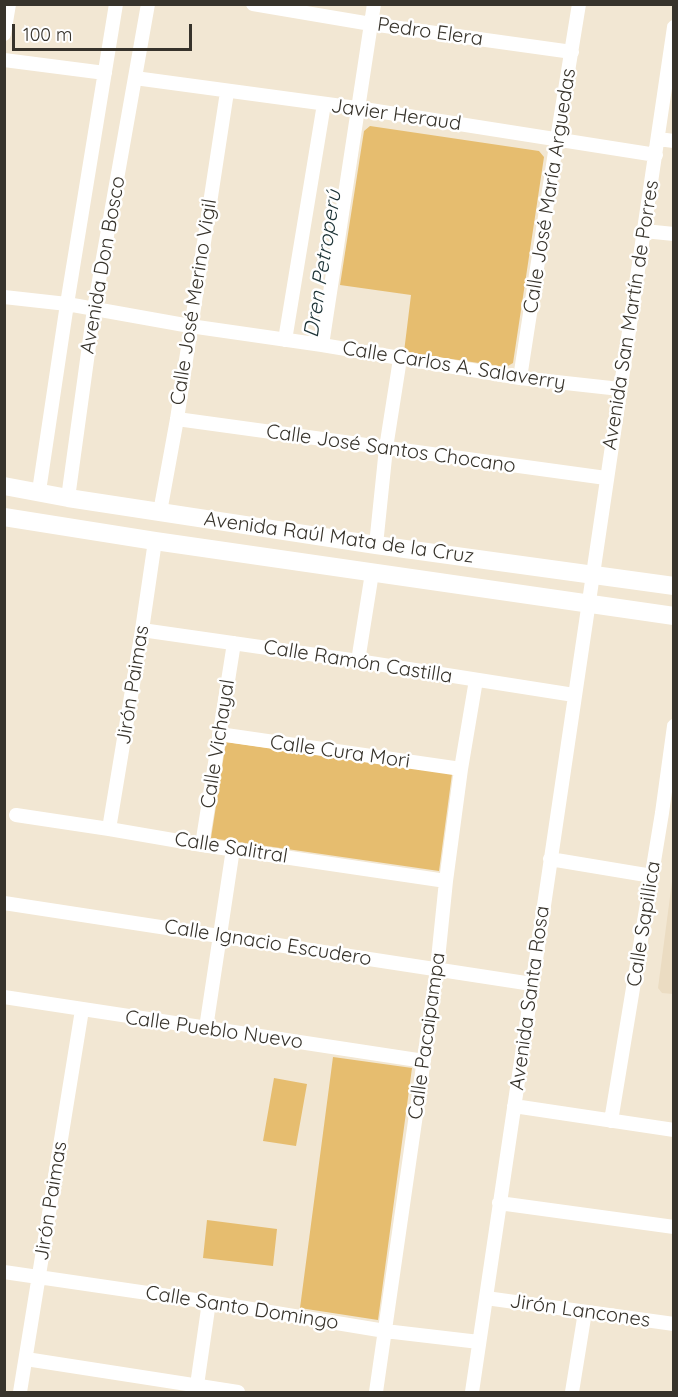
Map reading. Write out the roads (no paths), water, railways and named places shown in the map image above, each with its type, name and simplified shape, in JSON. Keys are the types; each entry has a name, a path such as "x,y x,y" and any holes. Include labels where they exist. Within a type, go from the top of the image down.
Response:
{"main road":[{"name":"Avenida Raúl Mata de la Cruz","path":"4,486 160,512 674,586"},
{"name":"Avenida Don Bosco","path":"32,521 39,491"},
{"name":"Avenida Don Bosco","path":"65,526 68,498"},
{"name":"Avenida Raúl Mata de la Cruz","path":"4,517 674,616"}],"street":[{"path":"4,34 9,4"},
{"name":"Avenida Don Bosco","path":"39,491 116,4"},
{"name":"Avenida Don Bosco","path":"68,498 94,309 148,4"},
{"name":"Pedro Elera","path":"253,4 371,24 572,52"},
{"path":"322,345 374,4"},
{"name":"Calle José María Arguedas","path":"520,378 579,4"},
{"name":"Avenida San Martín de Porres","path":"588,603 674,27"},
{"path":"4,60 105,73"},
{"name":"Javier Heraud","path":"135,78 358,108 656,155"},
{"name":"Calle José Merino Vigil","path":"160,512 177,419 226,92"},
{"path":"285,340 324,104"},
{"path":"658,139 674,141"},
{"path":"644,231 674,234"},
{"name":"Calle Carlos A. Salaverry","path":"4,297 67,304 190,326 520,378 620,389"},
{"path":"376,544 386,448 399,359"},
{"name":"Calle José Santos Chocano","path":"177,419 606,478"},
{"name":"Jirón Paimas","path":"109,829 155,541"},
{"path":"358,662 372,573"},
{"name":"Avenida Santa Rosa","path":"472,1392 588,603"},
{"name":"Calle Ramón Castilla","path":"142,630 574,695"},
{"name":"Calle Vichayal","path":"202,845 234,644"},
{"name":"Calle Pacaipampa","path":"376,1392 437,969 461,769 476,680"},
{"name":"Calle Sapillica","path":"611,1121 652,876 668,813 674,726"},
{"name":"Calle Cura Mori","path":"219,734 461,769"},
{"name":"Calle Salitral","path":"16,815 447,881"},
{"path":"206,1028 233,849"},
{"path":"550,859 652,876"},
{"name":"Calle Ignacio Escudero","path":"4,903 532,984"},
{"name":"Calle Pueblo Nuevo","path":"4,997 424,1061"},
{"name":"Jirón Paimas","path":"20,1392 82,1010"},
{"path":"514,1106 674,1130"},
{"path":"500,1203 674,1227"},
{"name":"Calle Santo Domingo","path":"4,1272 385,1331 479,1342"},
{"name":"Jirón Lancones","path":"486,1299 674,1324"},
{"path":"196,1389 209,1302"},
{"path":"572,1392 585,1312"},
{"path":"26,1359 196,1389 238,1392"}],"water label":[{"name":"Dren Petroperú","path":"323,264"}]}
